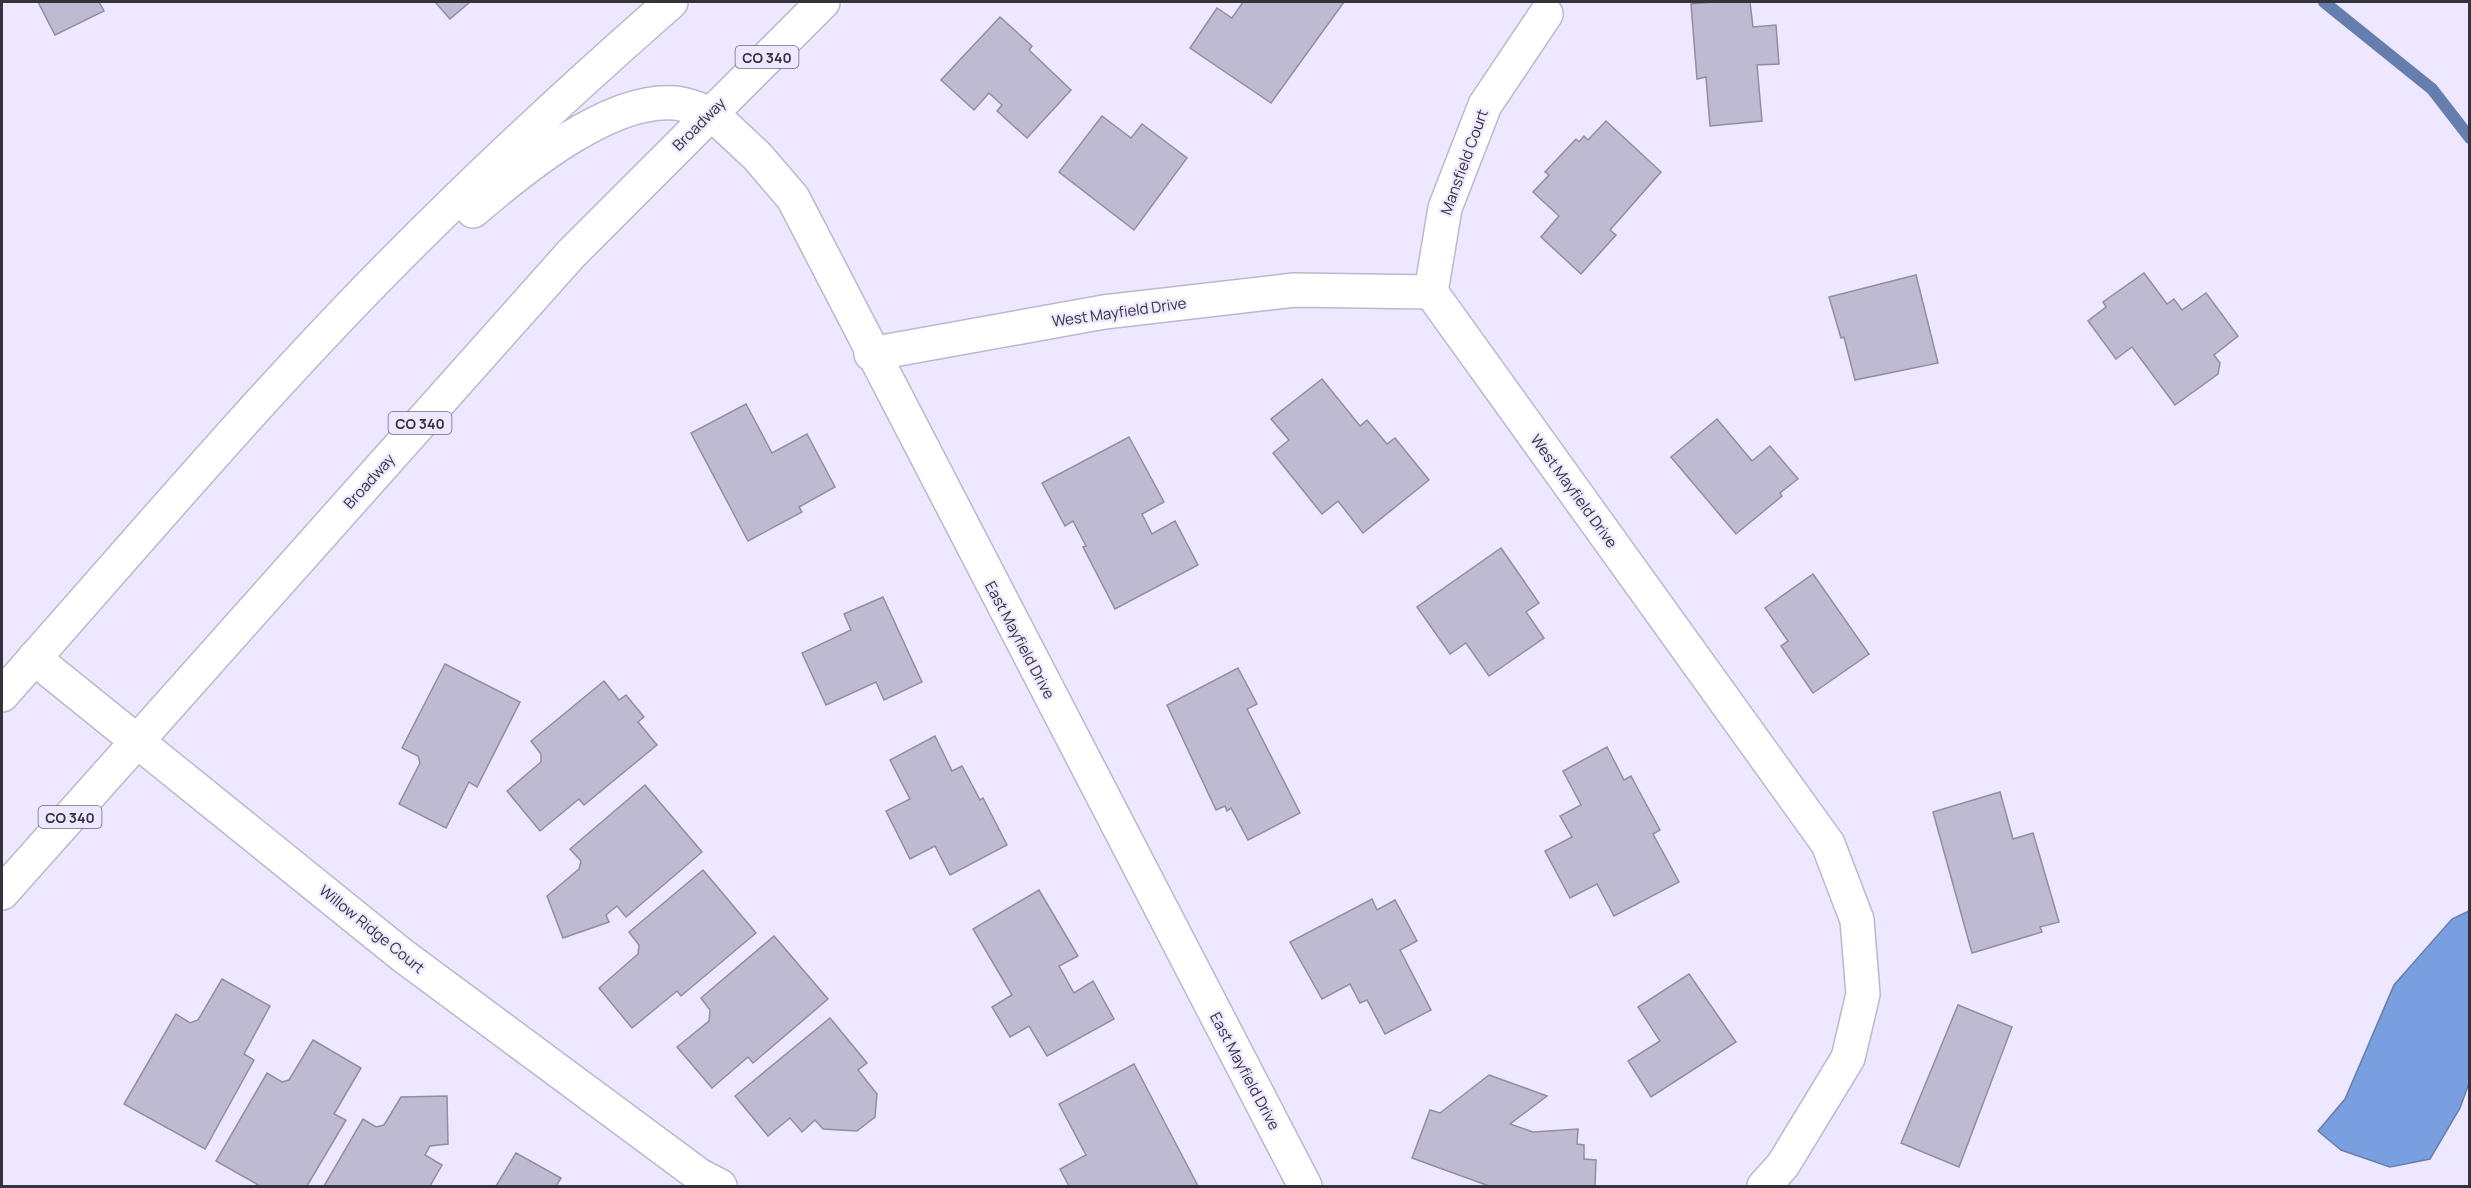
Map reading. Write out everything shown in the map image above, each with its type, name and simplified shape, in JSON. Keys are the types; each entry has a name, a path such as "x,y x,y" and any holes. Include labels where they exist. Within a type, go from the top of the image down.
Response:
{"street":[{"path":"2,695 364,292 483,174 594,70 671,2"},
{"name":"Broadway","path":"2,893 571,254 823,2"},
{"name":"Mansfield Court","path":"1431,292 1445,208 1485,105 1546,14"},
{"path":"318,343 489,197 563,141 600,121 640,107 675,103 711,113"},
{"name":"East Mayfield Drive","path":"711,113 757,156 793,198 871,354 1305,1186"},
{"name":"West Mayfield Drive","path":"871,354 1104,312 1294,290 1431,292 1828,844 1857,920 1863,994 1848,1058 1783,1165 1764,1186"},
{"name":"Willow Ridge Court","path":"34,658 402,955 699,1175 720,1186"}],"water":[{"path":"2469,911 2469,1083 2460,1108 2430,1159 2390,1167 2341,1150 2318,1131 2345,1099 2394,985 2452,919"}],"building":[{"path":"38,2 99,2 104,11 55,35"},
{"path":"435,2 470,2 450,19"},
{"path":"1243,2 1344,2 1271,103 1190,48 1217,8 1232,18"},
{"path":"1750,2 1753,27 1776,25 1779,64 1757,65 1762,121 1710,126 1706,77 1697,79 1691,4"},
{"path":"1000,17 1032,46 1029,50 1071,90 1027,138 997,111 1002,105 989,93 974,110 941,80"},
{"path":"1102,116 1131,138 1142,124 1187,158 1134,230 1059,172"},
{"path":"1606,121 1661,172 1610,230 1616,235 1581,274 1541,237 1559,216 1533,192 1549,175 1545,172 1576,139 1579,142 1584,136 1588,140"},
{"path":"2144,273 2167,304 2174,299 2182,310 2206,293 2238,336 2214,355 2220,363 2218,374 2175,405 2132,347 2116,359 2088,321 2106,307 2103,302"},
{"path":"1916,275 1938,363 1855,380 1844,337 1841,338 1829,297"},
{"path":"1322,379 1360,426 1367,420 1387,444 1395,438 1429,480 1363,533 1338,501 1322,514 1273,453 1289,440 1271,419"},
{"path":"746,404 772,453 807,434 835,487 799,507 802,512 748,541 691,433"},
{"path":"1717,419 1752,461 1770,446 1798,479 1780,493 1782,496 1736,534 1671,457"},
{"path":"1129,437 1164,502 1142,514 1152,534 1175,521 1198,565 1115,609 1083,547 1086,546 1073,521 1065,526 1042,483"},
{"path":"1501,548 1539,603 1526,612 1544,638 1489,676 1466,643 1450,654 1417,607"},
{"path":"1813,574 1869,654 1813,693 1781,646 1788,641 1765,608"},
{"path":"883,597 922,682 884,700 876,682 826,705 802,653 851,630 844,614"},
{"path":"445,664 520,702 477,787 469,782 446,828 399,804 420,763 418,756 402,748"},
{"path":"1238,668 1257,704 1247,709 1300,813 1248,840 1231,808 1227,811 1225,806 1216,810 1167,705"},
{"path":"604,681 619,700 626,695 644,717 638,722 657,745 584,805 579,799 540,831 507,791 541,762 541,754 531,741"},
{"path":"935,736 952,771 962,766 980,800 983,798 1007,845 950,875 935,846 910,859 886,811 910,799 890,760"},
{"path":"1607,747 1624,780 1631,776 1660,830 1653,834 1679,882 1614,916 1597,884 1570,898 1545,851 1572,837 1560,816 1581,805 1563,771"},
{"path":"645,785 702,852 626,917 617,906 606,915 609,922 563,938 547,896 579,869 581,861 570,849"},
{"path":"2000,792 2013,839 2033,833 2059,922 2040,927 2042,932 1972,953 1933,812"},
{"path":"703,870 756,933 681,996 677,991 632,1028 599,988 638,954 639,945 629,932"},
{"path":"1039,890 1078,956 1059,966 1074,993 1093,981 1114,1019 1047,1056 1029,1026 1010,1037 992,1007 1012,995 973,929"},
{"path":"1372,899 1377,910 1395,900 1417,941 1400,950 1431,1010 1385,1034 1367,1000 1360,1003 1350,984 1322,999 1290,942"},
{"path":"774,936 828,999 753,1063 748,1057 712,1088 677,1047 709,1021 710,1010 701,998"},
{"path":"1689,974 1736,1042 1651,1097 1628,1061 1660,1041 1638,1007"},
{"path":"222,979 270,1006 244,1054 254,1060 205,1149 124,1104 176,1014 190,1023 198,1020"},
{"path":"1958,1005 2012,1027 1959,1167 1901,1143"},
{"path":"830,1018 867,1063 858,1070 877,1094 875,1117 857,1131 823,1129 815,1120 802,1132 790,1118 768,1136 735,1096"},
{"path":"313,1040 361,1068 334,1114 346,1120 307,1186 260,1186 216,1161 267,1073 282,1082 289,1080"},
{"path":"1134,1064 1198,1186 1069,1186 1060,1169 1086,1155 1059,1104"},
{"path":"1489,1075 1547,1096 1510,1124 1533,1132 1578,1129 1577,1144 1584,1145 1584,1159 1596,1160 1595,1186 1489,1186 1412,1158 1430,1110 1440,1113"},
{"path":"447,1096 448,1144 430,1146 425,1155 442,1165 430,1186 324,1186 363,1119 376,1127 384,1125 401,1097"},
{"path":"516,1153 561,1178 556,1186 496,1186"}],"waterway":[{"path":"2324,2 2432,89 2470,138"}]}
